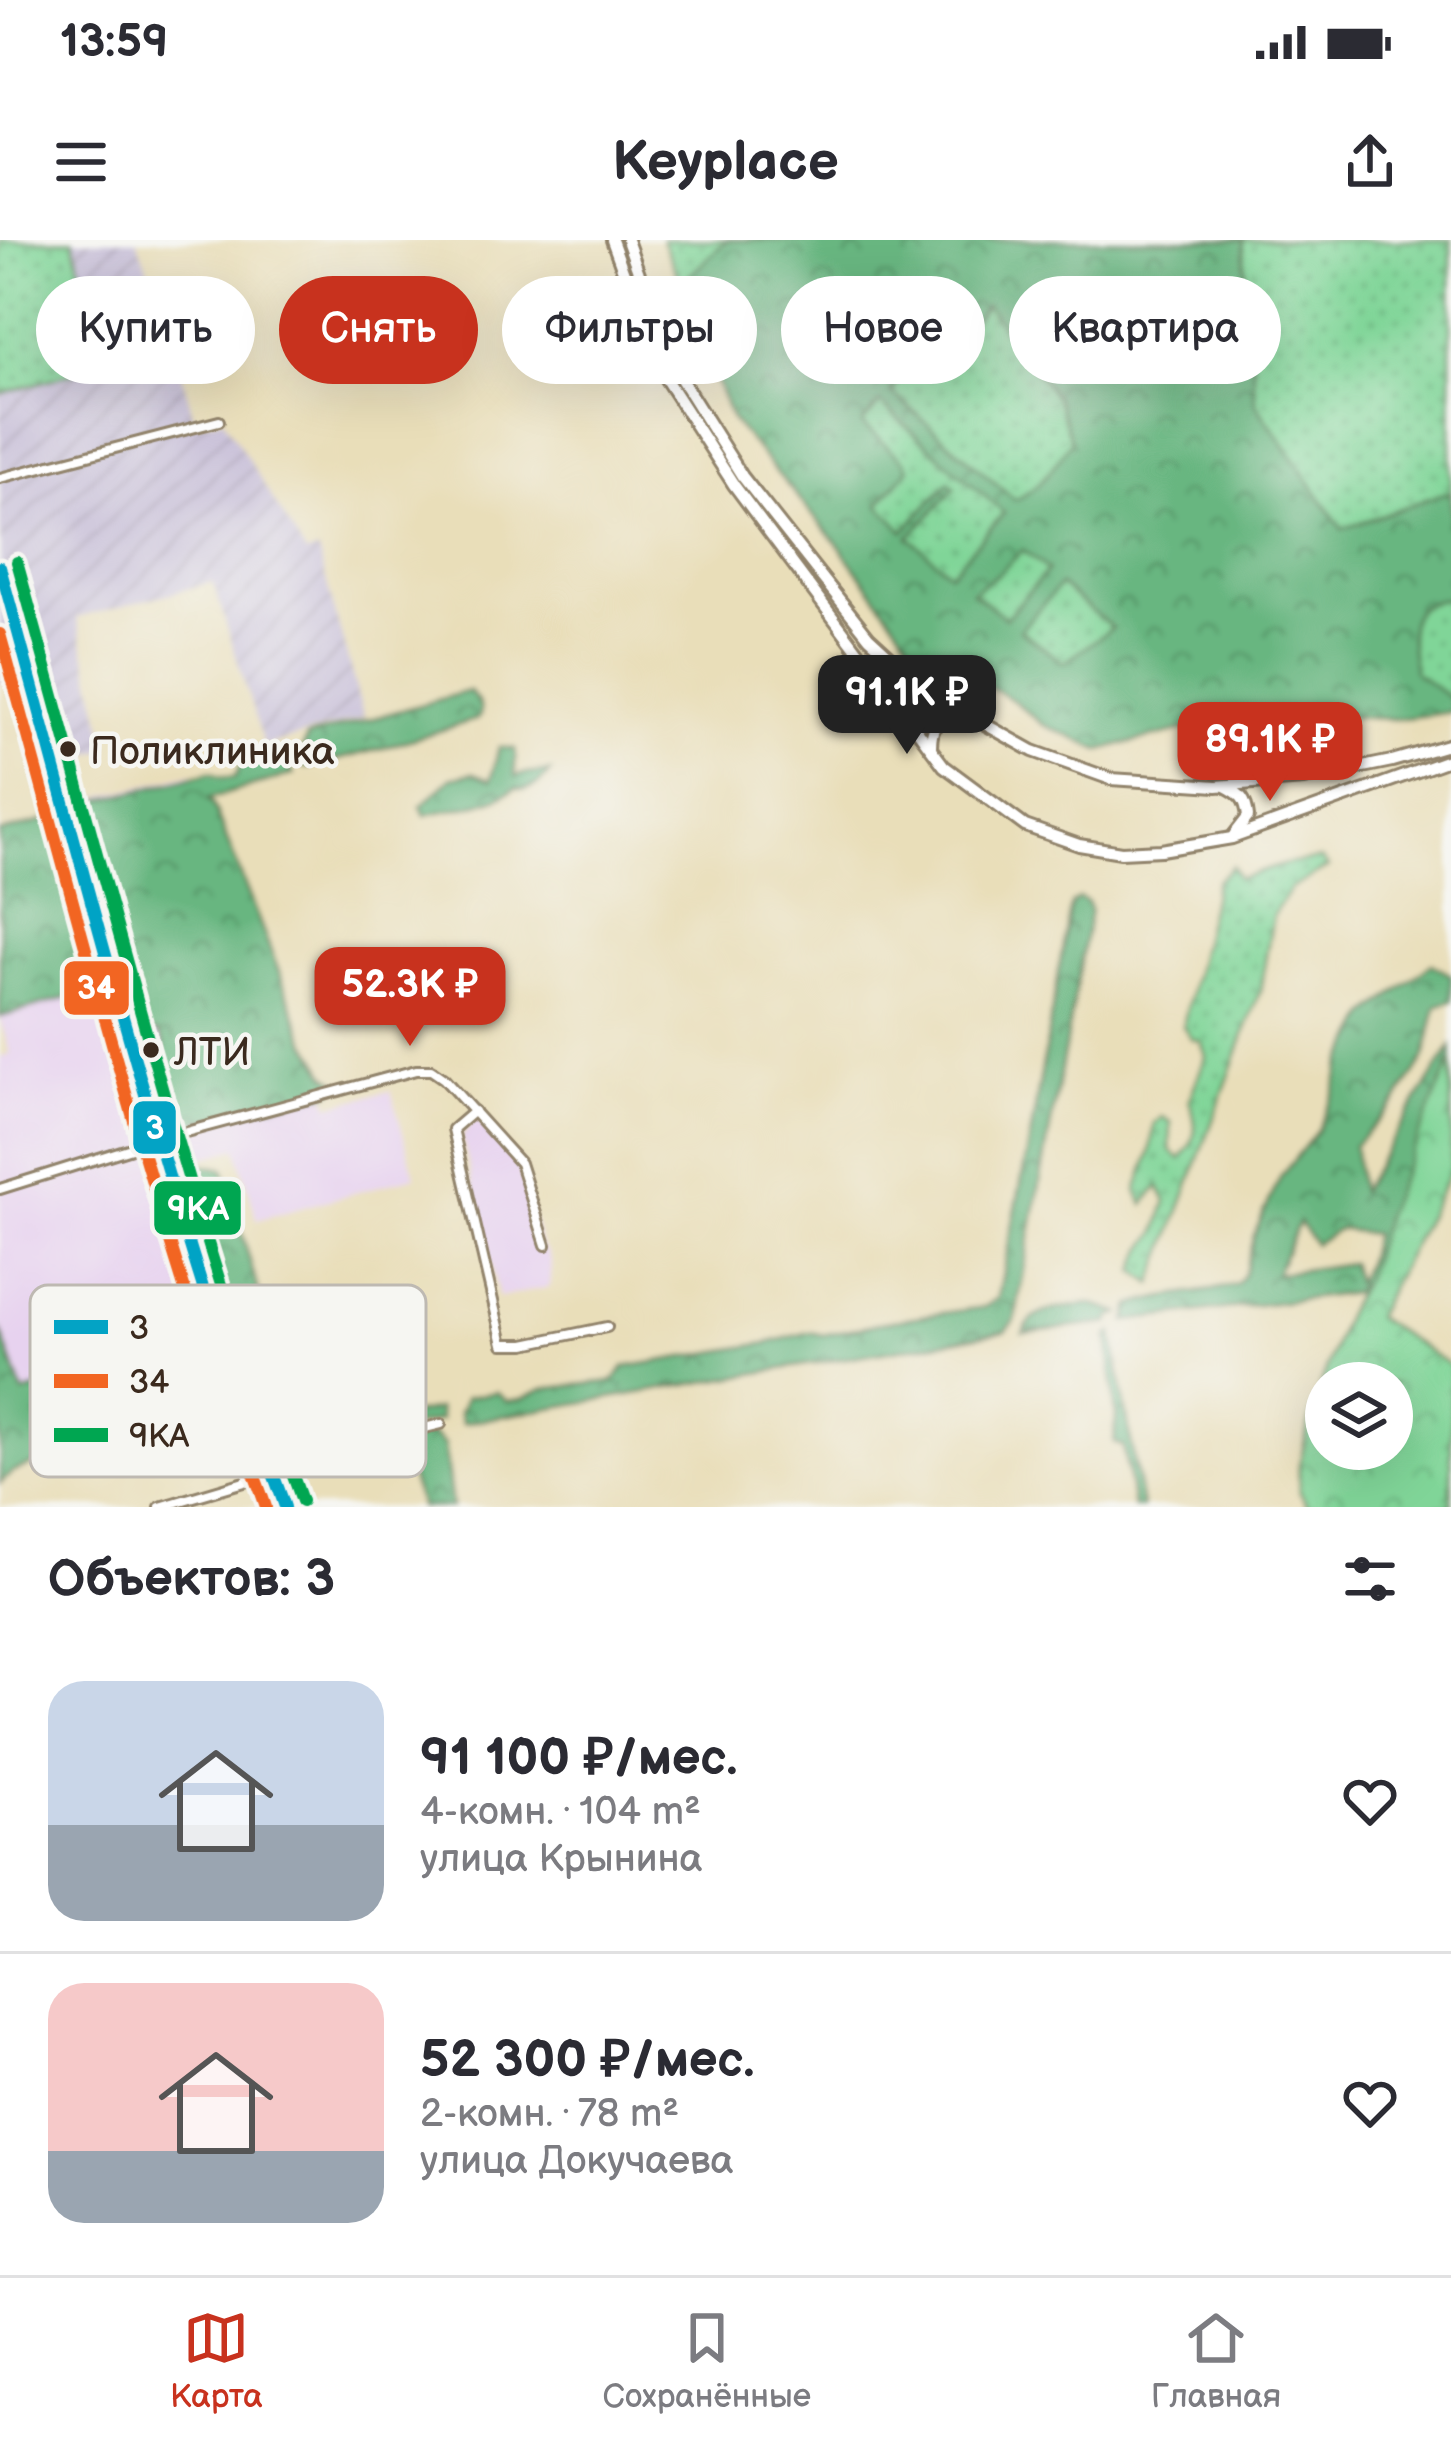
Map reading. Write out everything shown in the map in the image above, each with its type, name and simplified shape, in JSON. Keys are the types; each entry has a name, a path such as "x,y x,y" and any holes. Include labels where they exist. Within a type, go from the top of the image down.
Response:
{"main road":[{"path":"612,240 658,368 734,485 944,766 1025,826 1079,845 1121,852 1161,850 1232,838 1451,759"},
{"path":"627,240 670,363 742,476 869,637 905,671 971,715 1033,751 1112,779 1224,786 1304,778 1392,761 1451,743"},
{"path":"0,568 203,1285"},
{"path":"931,750 931,732 937,722 971,715"},
{"path":"1224,786 1246,802 1248,817 1232,838"},
{"path":"276,1477 285,1507"}],"street":[{"path":"0,478 219,422"},
{"path":"0,1189 160,1139 416,1070 431,1070 520,1163 546,1245"},
{"path":"475,1111 453,1129 503,1344 607,1327"},
{"path":"426,1428 441,1424"},
{"path":"160,1507 261,1477"}],"shaded area":[{"path":"0,240 137,240 151,276 36,276 36,384 185,384 196,424 223,418 306,554 318,551 364,718 264,746 213,582 77,618 109,749 59,762 35,673 0,683"},
{"path":"193,773 330,1105 391,1091 415,1176 257,1220 237,1148 160,1170 193,1285 30,1285 30,1393 0,1401 0,1058 10,1054 0,1018 122,982 71,804"},
{"path":"475,1119 517,1163 540,1245 551,1264 549,1287 499,1298 462,1137"}],"green space":[{"path":"0,240 73,240 83,276 36,276 36,383 0,394"},
{"path":"662,240 1451,240 1451,704 1213,719 1103,746 757,376 757,276 678,276"},
{"path":"727,240 1243,240 1246,276 1009,276 1009,336 985,306 985,276 781,276 781,384 898,384 891,392 1015,500 1040,482 1071,441 1056,398 1045,384 1254,384 1255,402 1342,529 1447,492 1451,496 1451,598 1422,606 1410,632 1414,672 1451,699 1451,712 1396,719 1231,719 1100,750 1042,724 1014,701 911,643 840,547 731,419 717,384 757,384 757,276 689,276","holes":["880,403 1004,513 950,573 909,537 955,488 949,482 904,531 879,504 909,469 862,424","1023,550 1048,570 1006,618 972,592","1060,585 1112,628 1064,663 1020,630"]},
{"path":"469,691 480,707 478,719 306,768 297,763 307,737"},
{"path":"499,747 515,749 516,777 550,772 531,788 516,788 484,802 425,815 421,806 451,778 474,773 491,780"},
{"path":"280,752 294,774 208,799 305,1038 327,1074 339,1082 331,1092 167,1129 150,1066 160,1059 163,1042 157,1032 141,1030 75,806 210,772 235,778 241,764"},
{"path":"61,816 109,986 0,1017 0,833"},
{"path":"1321,859 1328,867 1290,889 1273,915 1260,991 1153,1284 1136,1271 1167,1201 1159,1186 1144,1204 1137,1191 1154,1124 1162,1117 1171,1122 1170,1150 1180,1159 1193,1139 1189,1100 1206,1056 1201,1041 1192,1039 1183,1026 1216,881 1232,866 1238,879"},
{"path":"1079,898 1090,910 1015,1320 1006,1331 462,1423 459,1413 466,1397 497,1392 507,1401 522,1399 543,1389 614,1381 625,1367 810,1332 823,1335 985,1307 998,1298 1069,911"},
{"path":"1431,964 1451,975 1451,1001 1437,1006 1425,1057 1397,1101 1354,1146 1360,1191 1451,1047 1451,1170 1375,1317 1451,1366 1451,1507 1308,1507 1299,1490 1305,1441 1305,1470 1413,1470 1413,1362 1329,1362 1361,1283 1353,1293 1127,1321 1131,1306 1237,1284 1281,1176 1317,1131 1342,1064 1369,1014","holes":["1299,1222 1314,1244 1339,1229 1373,1234 1356,1283 1350,1263 1275,1274"]},
{"path":"1451,1061 1451,1170 1375,1317 1451,1366 1451,1507 1308,1507 1299,1490 1305,1441 1305,1470 1413,1470 1413,1362 1329,1362 1368,1271 1385,1214"},
{"path":"205,1165 224,1169 257,1285 216,1285 186,1175"},
{"path":"1090,1304 1120,1313 1110,1323 1023,1333 1042,1313"},
{"path":"0,1328 23,1393 30,1391 30,1465 0,1483"},
{"path":"1113,1333 1142,1507 1133,1507 1123,1446 1114,1443 1108,1336"},
{"path":"438,1409 440,1420 426,1423 426,1411"},
{"path":"426,1434 444,1445 452,1507 420,1507 411,1477 426,1477"}],"transit line":[{"name":"9КА","path":"17,562 222,1285"},
{"name":"3","path":"0,567 105,954 203,1285"},
{"name":"34","path":"0,634 122,1080 184,1285"},
{"name":"34","path":"255,1477 266,1507"},
{"name":"3","path":"274,1477 285,1507"},
{"name":"9КА","path":"293,1477 302,1501"}],"place":[{"name":"Поликлиника","path":"68,749"},
{"name":"ЛТИ","path":"151,1050"}]}
